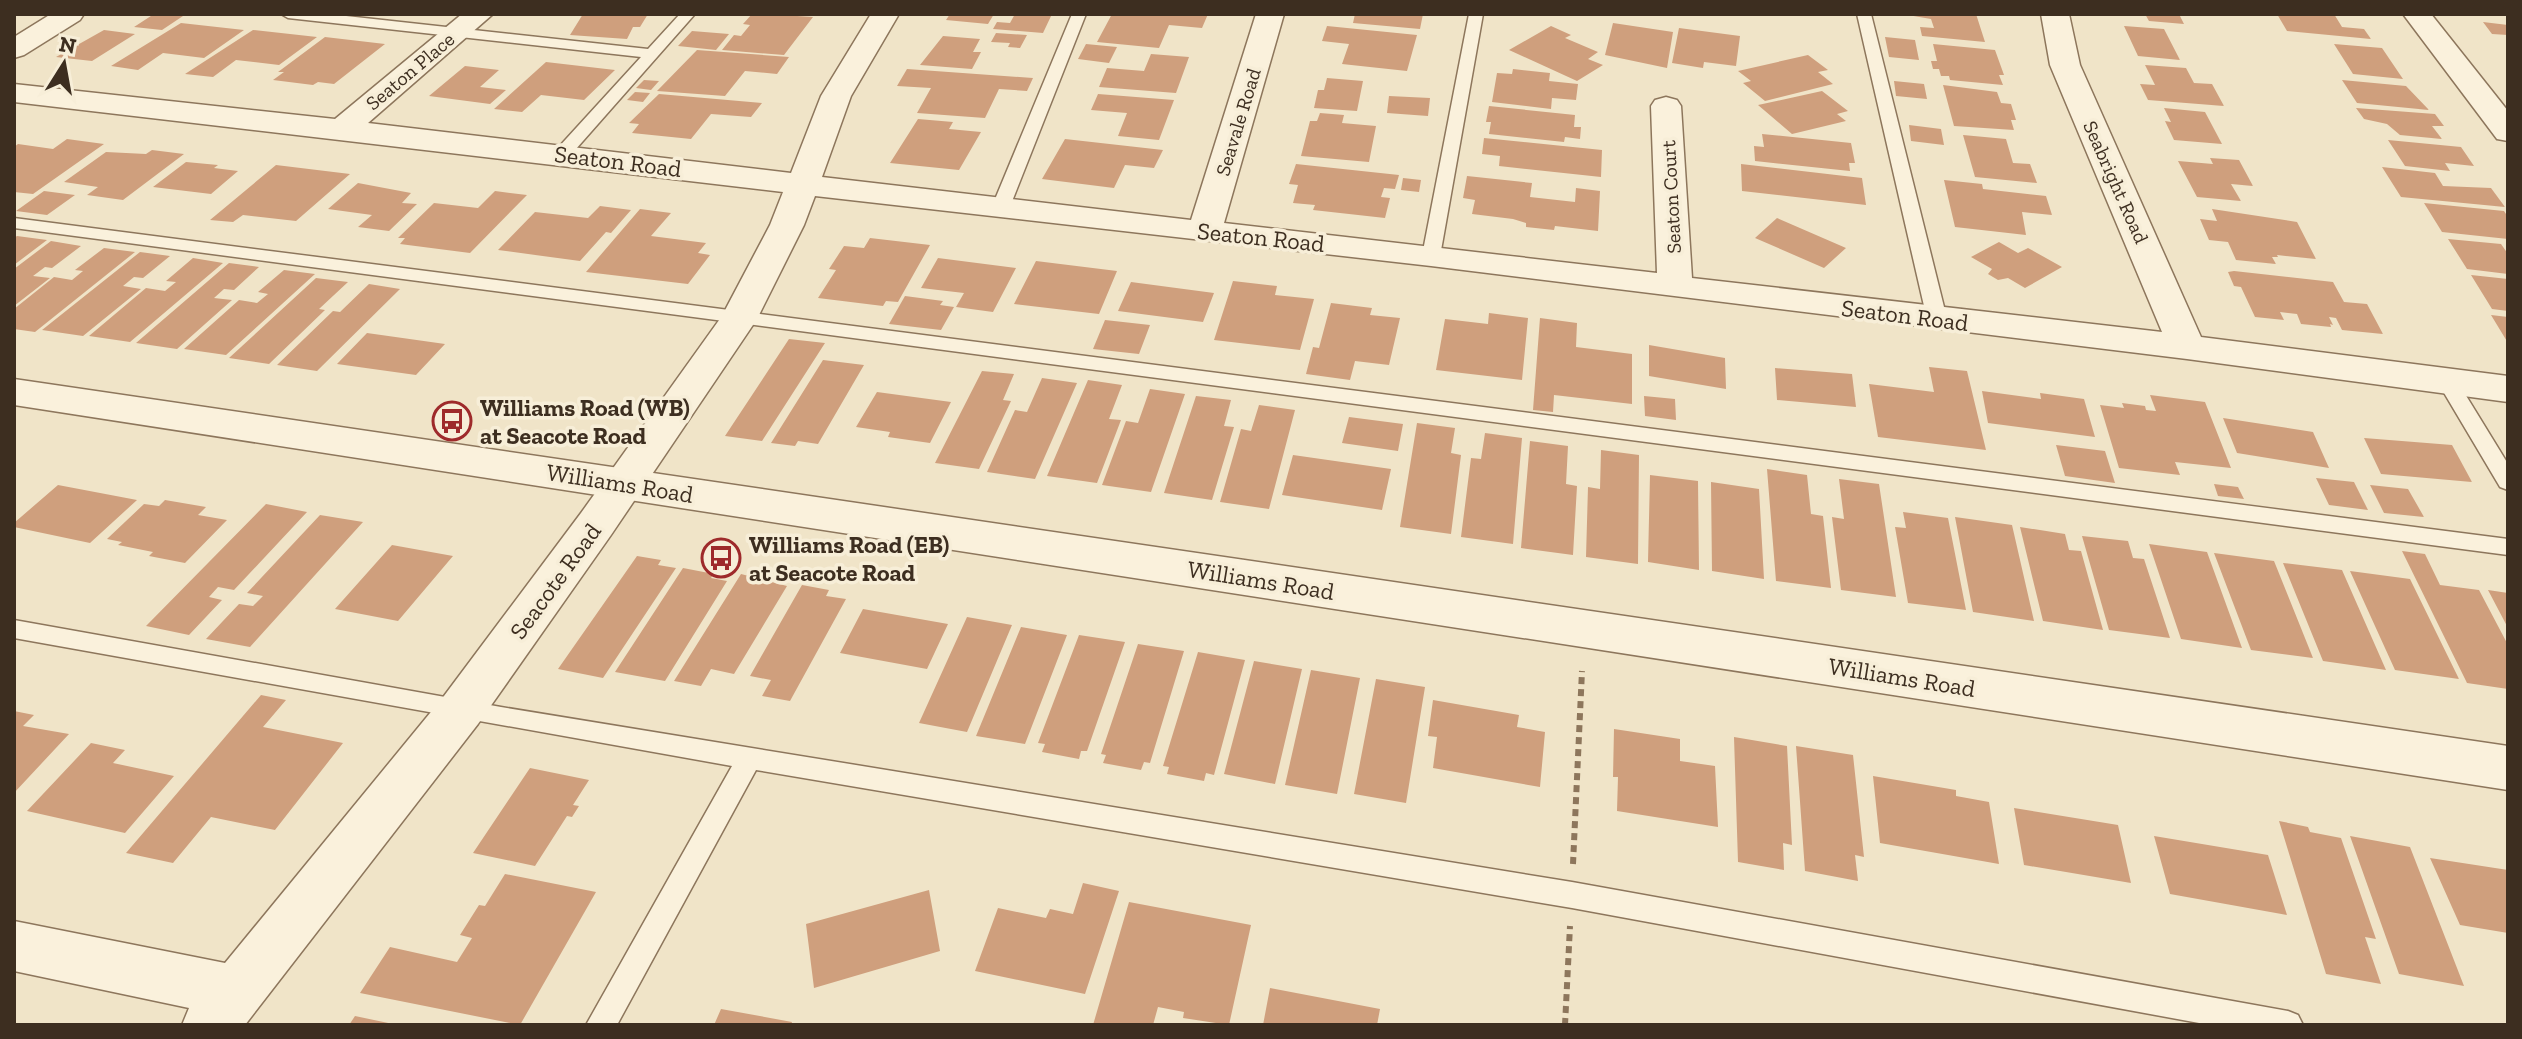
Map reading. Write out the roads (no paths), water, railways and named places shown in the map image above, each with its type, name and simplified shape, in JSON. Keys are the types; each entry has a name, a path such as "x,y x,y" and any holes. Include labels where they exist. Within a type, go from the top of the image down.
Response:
{"street":[{"path":"14,49 70,14"},
{"name":"Seacote Road","path":"224,1009 461,710 739,319 787,225 836,96 885,14"},
{"name":"Seavale Road","path":"1205,230 1270,14"},
{"name":"Seabright Road","path":"2055,14 2065,65 2187,347"},
{"path":"2417,14 2508,132"},
{"name":"Seaton Place","path":"342,129 468,23"},
{"name":"Seaton Road","path":"14,93 562,154 1000,209 1431,256 2508,389"},
{"name":"Seaton Court","path":"1666,106 1675,287"},
{"name":"Williams Road","path":"14,392 2508,768"},
{"path":"14,946 224,1009"}],"lane":[{"path":"288,14 468,23 652,54"},
{"path":"562,154 688,14"},
{"path":"1000,209 1079,14"},
{"path":"1431,256 1476,14"},
{"path":"1864,14 1937,319"},
{"path":"14,223 2508,547"},
{"path":"2447,381 2508,482"},
{"path":"14,629 461,710 1572,895 2288,1025"},
{"path":"601,1025 750,758"}],"place":[{"name":"Williams Road (WB) at Seacote Road","path":"452,421"},
{"name":"Williams Road (EB) at Seacote Road","path":"721,558"}]}
